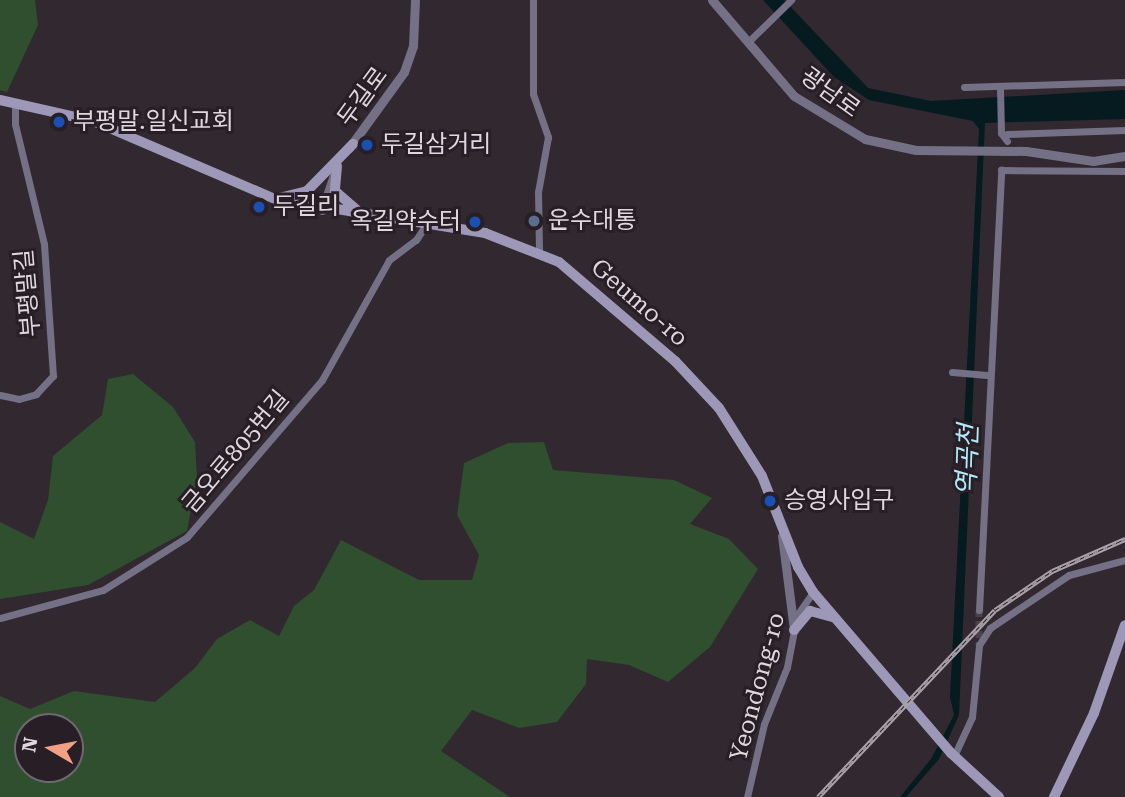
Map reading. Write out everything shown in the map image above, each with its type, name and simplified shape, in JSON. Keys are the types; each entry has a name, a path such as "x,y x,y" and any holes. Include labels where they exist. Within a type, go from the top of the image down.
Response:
{"main road":[{"name":"Geumo-ro","path":"0,100 93,121 275,199 322,210 485,233 539,251 599,293 702,388 749,450 813,592 953,754"},
{"path":"275,199 307,191 353,144"},
{"path":"337,166 338,197 365,215"},
{"path":"793,630 810,611 835,618"},
{"path":"1054,797 1094,713 1125,625"},
{"path":"953,754 999,797"}],"street":[{"name":"두길로","path":"322,210 337,166 404,72 415,0"},
{"path":"533,0 533,94 548,137 538,192 539,251"},
{"name":"광남로","path":"712,0 794,96 844,130 894,147 996,150 1093,161 1125,156"},
{"path":"749,41 791,0"},
{"path":"964,87 1000,88 1125,82"},
{"path":"1000,88 1005,136 1125,130"},
{"name":"부평말길","path":"0,395 19,399 36,394 53,376 44,244 15,124 15,104"},
{"path":"1007,161 1007,170"},
{"path":"979,610 1001,170 1125,171"},
{"name":"금오로805번길","path":"0,618 103,590 187,537 323,380 388,260 416,240 427,223"},
{"path":"952,372 990,375"},
{"path":"780,521 793,630"},
{"path":"953,754 972,717 979,645 990,628 1069,575 1125,560"},
{"name":"Yeondong-ro","path":"747,797 800,606 813,592"}],"green space":[{"path":"0,0 35,0 38,25 7,92 0,90"},
{"path":"133,374 173,407 195,442 197,478 187,531 88,585 0,599 0,522 34,539 48,500 53,456 102,415 108,379"},
{"path":"544,442 553,470 674,480 712,498 690,524 729,539 758,569 710,647 668,682 629,665 587,659 586,684 557,722 519,728 472,710 441,751 510,797 0,797 0,696 30,709 74,691 155,702 195,668 217,639 250,620 279,636 294,606 314,590 341,540 419,580 472,580 479,555 457,515 464,463 508,443"}],"water":[{"name":"역곡천","path":"763,0 784,0 868,88 931,101 1125,90 1125,119 985,123 959,715 939,759 906,797 900,797 931,759 954,715 950,697 979,129 973,121 869,100 834,77"}],"tunnel":[{"path":"979,610 979,645"}],"railway":[{"path":"818,797 995,610 1052,571 1125,539"}],"place":[{"name":"부평말.일신교회","path":"59,122"},
{"name":"두길삼거리","path":"367,145"},
{"name":"두길리","path":"259,207"},
{"name":"운수대통","path":"534,221"},
{"name":"옥길약수터","path":"475,222"},
{"name":"승영사입구","path":"770,501"}]}
